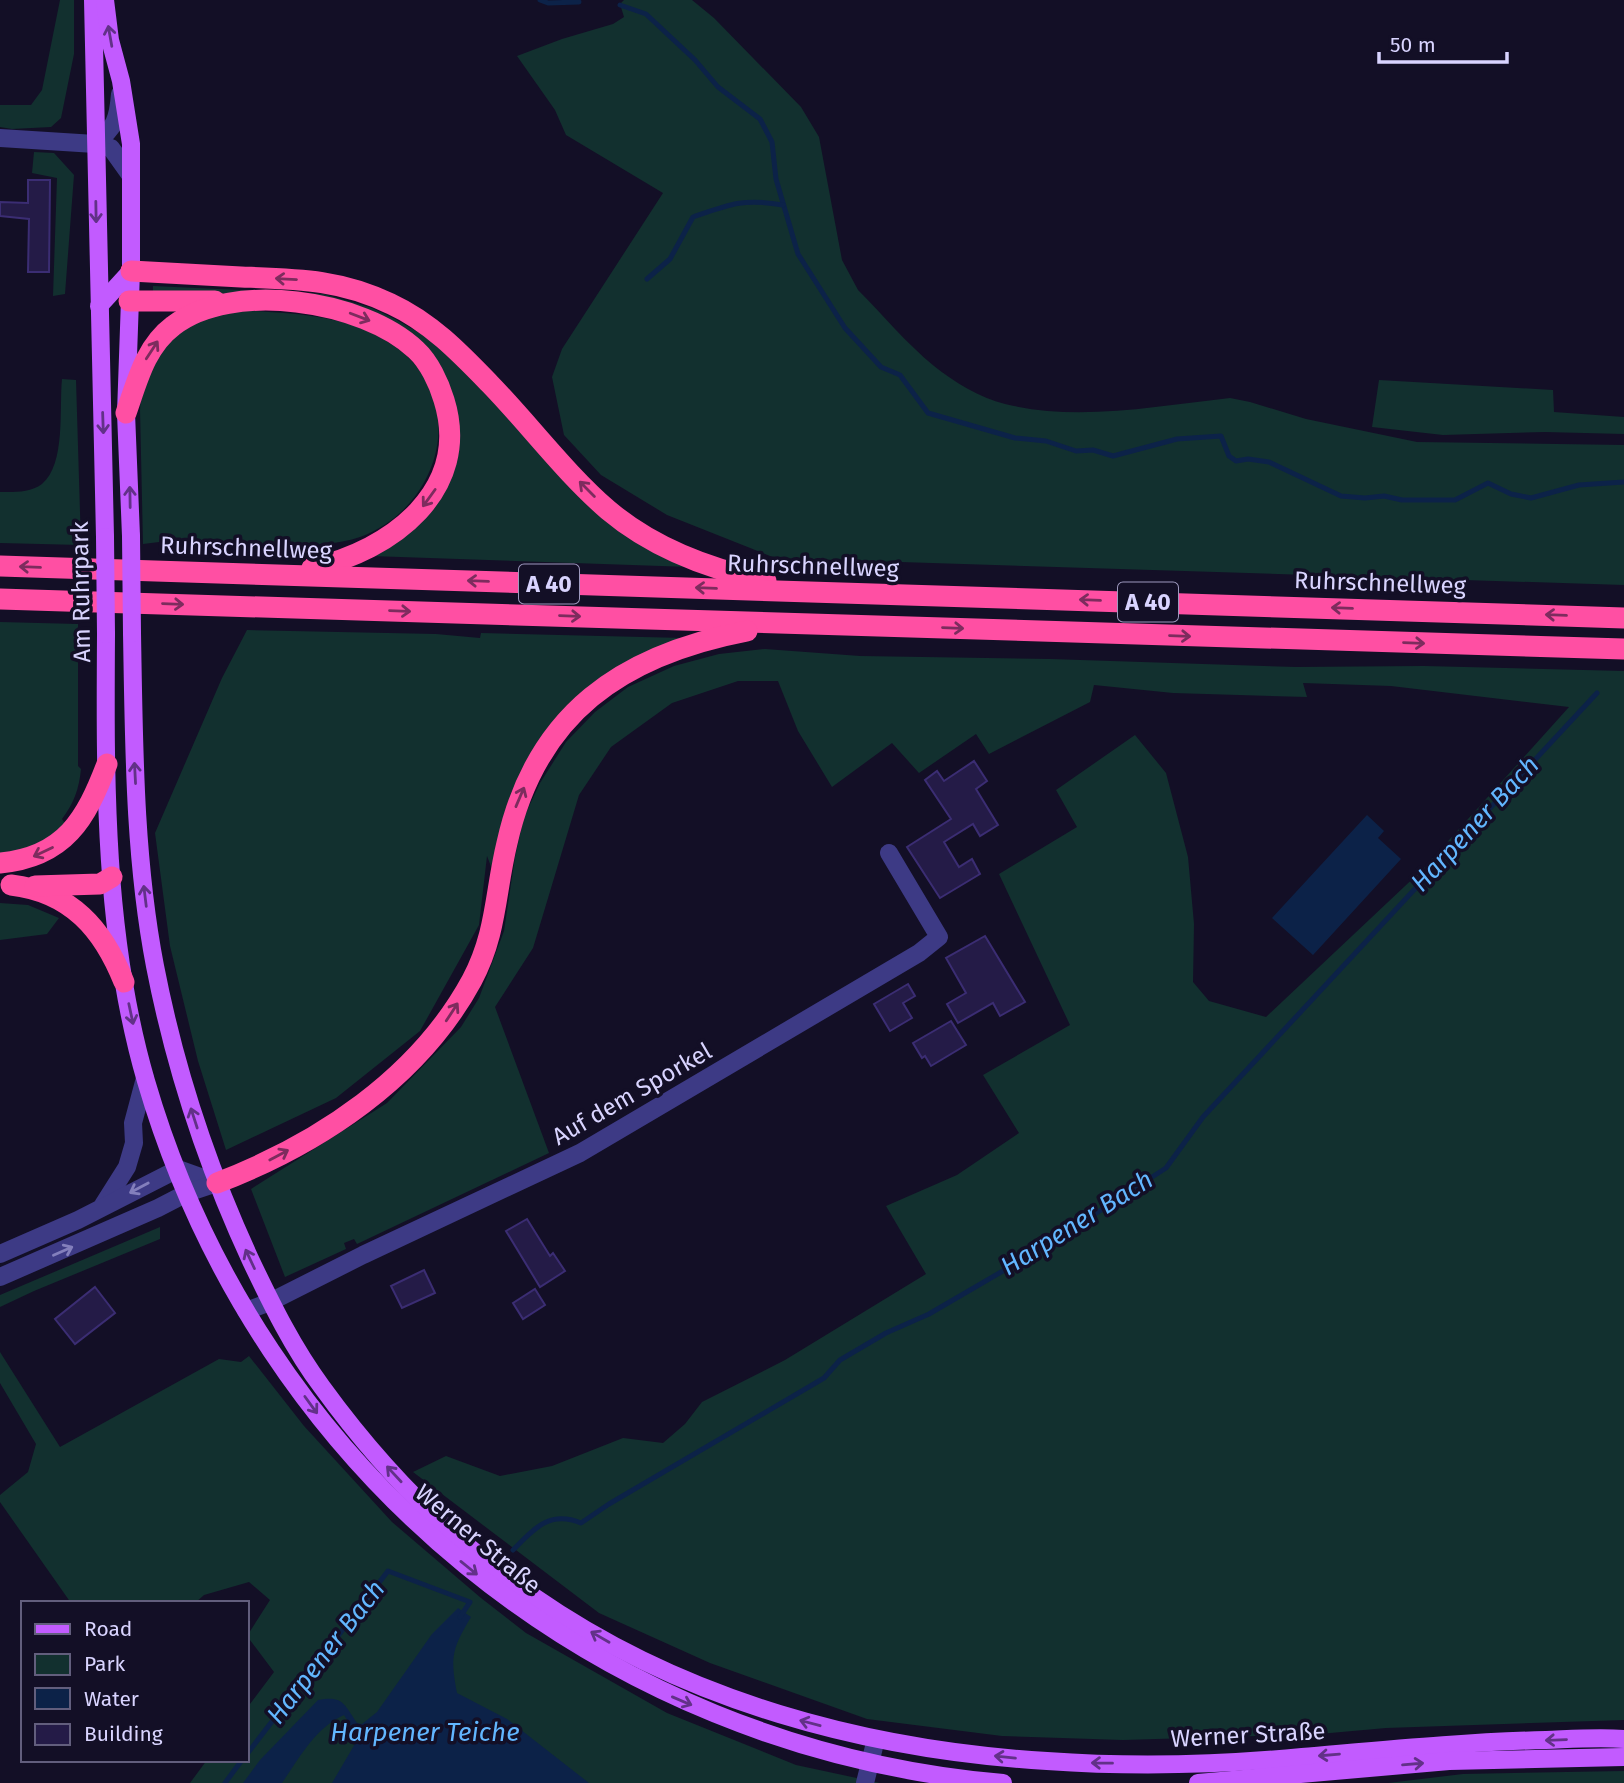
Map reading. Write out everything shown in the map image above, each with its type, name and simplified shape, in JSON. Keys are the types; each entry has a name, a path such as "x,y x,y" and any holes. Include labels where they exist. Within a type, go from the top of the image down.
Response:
{"highway":[{"path":"131,271 324,281 363,292 391,304 420,320 445,340 525,420 583,486 639,532 675,552 741,576 783,585 847,593"},
{"path":"130,301 286,302 328,307 364,317 388,328 417,351 442,393 449,414 451,436 442,480 409,521 390,535 339,562 276,574 250,574"},
{"path":"126,413 144,363 155,344 173,326 203,308 240,301"},
{"name":"Ruhrschnellweg","path":"0,566 1624,618"},
{"name":"A 40","path":"0,599 1624,649"},
{"path":"216,1182 250,1170 328,1128 394,1080 447,1020 473,979 492,933 511,823 534,765 563,725 593,694 623,673 706,640 752,630 804,625 844,625"},
{"path":"0,863 39,855 55,846 77,824 91,804 107,764"},
{"path":"6,885 85,886 100,884 112,877"},
{"path":"6,885 50,895 80,913 103,939 124,982"}],"main road":[{"name":"Am Ruhrpark","path":"93,0 105,537 107,764 112,877 124,982 145,1078 187,1193"},
{"name":"Am Ruhrpark","path":"105,0 110,40 121,81 131,144 131,271 126,413 131,536 133,736 139,841 154,963 178,1070 216,1182"},
{"path":"99,306 131,271"},
{"path":"99,306 130,301"},
{"path":"112,877 127,864 139,841"},
{"name":"Werner Straße","path":"216,1182 270,1302 320,1385 391,1472 435,1516 533,1597 608,1642 676,1676 782,1715 876,1739 963,1753 1045,1761 1164,1764 1295,1758 1455,1744 1624,1739"},
{"name":"Werner Straße","path":"187,1193 246,1311 278,1360 348,1451 409,1515 505,1597 583,1649 678,1699 765,1734 870,1764 947,1778 1003,1783"},
{"name":"Werner Straße","path":"1198,1783 1449,1761 1624,1757"}],"street":[{"path":"95,144 117,121 121,81"},
{"path":"0,138 95,144 111,148 131,176"},
{"name":"Auf dem Sporkel","path":"246,1311 270,1302 580,1153 919,953 939,937 889,853"},
{"path":"100,1209 127,1167 134,1143 133,1123 145,1078"},
{"path":"0,1254 100,1209 178,1169 216,1182"},
{"path":"0,1277 216,1182"},
{"path":"865,1783 876,1739"}],"green space":[{"path":"60,0 74,0 74,54 61,118 51,127 0,127 0,105 31,105 42,90"},
{"path":"624,0 692,0 714,18 801,107 819,137 842,260 858,290 924,357 968,389 1005,404 1060,412 1117,411 1230,398 1306,419 1417,442 1624,445 1624,585 775,558 667,515 601,475 564,435 552,377 562,349 663,193 566,135 555,110 517,56 613,24 624,17 620,4"},
{"path":"34,152 54,153 74,175 65,294 53,296 57,178 32,173"},
{"path":"153,286 324,294 372,308 395,319 423,335 449,357 505,414 690,567 371,556 420,523 434,508 453,473 458,455 460,429 450,388 437,362 310,297 153,291"},
{"path":"238,310 298,314 355,326 391,344 416,366 432,391 438,420 437,448 427,476 411,501 388,522 360,537 321,544 143,544 140,410 144,385 162,350 180,331 196,322"},
{"path":"62,379 76,380 81,545 0,543 0,492 37,487 50,475 55,463 60,435"},
{"path":"1379,380 1553,390 1554,412 1624,417 1624,434 1545,432 1443,435 1372,427"},
{"path":"0,622 78,624 78,766 81,769 75,796 62,819 66,825 51,840 0,856"},
{"path":"247,630 436,634 480,638 481,633 684,638 529,757 506,809 492,869 487,856 479,925 420,1031 336,1098 226,1150 198,1061 170,946 155,833 222,678"},
{"path":"765,649 860,656 1296,667 1424,666 1624,671 1624,1720 1123,1740 1002,1736 867,1719 710,1663 599,1613 413,1472 446,1456 500,1476 552,1466 623,1438 663,1443 685,1424 702,1402 785,1360 926,1274 886,1206 957,1175 1019,1133 983,1075 1070,1025 999,874 1077,827 1056,790 1135,735 1166,773 1188,857 1194,924 1193,982 1209,1001 1266,1017 1422,870 1569,707 1391,686 1303,683 1307,697 1173,693 1094,685 1090,702 989,754 976,734 919,773 892,743 832,787 798,731 778,681 738,681 672,703 611,747 579,795 533,948 495,1007 549,1153 357,1244 354,1239 344,1243 346,1249 285,1277 251,1189 387,1103 461,1027 479,998 504,931 524,817 540,783 566,742 595,712 628,687 674,666 719,654"},
{"path":"0,903 28,905 59,918 47,934 0,940"},
{"path":"160,1227 160,1239 0,1307 0,1295"},
{"path":"0,1352 60,1447 219,1359 241,1362 249,1356 304,1426 392,1522 526,1633 667,1713 796,1765 880,1783 190,1783 206,1762 248,1762 248,1707 274,1672 248,1634 270,1600 249,1582 204,1595 197,1601 70,1601 0,1502 0,1495 28,1472 36,1444 0,1383"},
{"path":"1624,1771 1624,1783 1388,1783 1463,1774"}],"water":[{"path":"1367,815 1384,831 1378,838 1401,859 1313,955 1272,918"},
{"name":"Harpener Teiche","path":"458,1608 471,1617 454,1654 457,1693 507,1719 589,1783 332,1783 362,1732 351,1726 344,1715 316,1735 282,1783 243,1783 260,1760 318,1700 333,1699 342,1702 357,1723 362,1724 377,1712 432,1634"}],"building":[{"path":"28,180 50,180 49,272 28,272 29,219 0,216 0,202 28,203"},
{"path":"974,761 987,781 976,789 998,825 980,836 973,824 944,842 959,867 972,859 980,874 940,898 907,847 951,819 925,780 937,771 944,781"},
{"path":"985,936 1025,1002 1000,1016 993,1003 958,1023 947,1004 966,993 946,958"},
{"path":"908,984 915,996 903,1003 912,1018 890,1031 874,1004"},
{"path":"951,1021 966,1045 931,1066 925,1056 922,1058 913,1043"},
{"path":"527,1219 550,1256 553,1253 565,1271 540,1287 506,1231"},
{"path":"424,1270 435,1293 402,1308 391,1286"},
{"path":"95,1287 115,1313 75,1344 55,1319"},
{"path":"535,1289 545,1305 523,1319 513,1303"}],"waterway":[{"path":"540,0 548,3 579,2"},
{"path":"620,5 646,14 695,60 718,87 760,119 772,142 776,179 798,254 845,328 881,367 900,375 928,413 1015,438 1046,441 1076,451 1093,450 1113,456 1177,439 1221,436 1229,456 1236,461 1248,459 1269,462 1341,496 1455,500 1488,483 1511,494 1531,498 1579,485 1624,482"},
{"path":"647,279 670,259 693,217 747,202 783,205"},
{"name":"Harpener Bach","path":"513,1550 535,1529 551,1520 581,1523 824,1378 840,1360 886,1333 929,1314 1044,1247 1166,1168 1203,1117 1597,693"},
{"name":"Harpener Bach","path":"248,1753 388,1571 470,1602 460,1617"},
{"name":"Harpener Bach","path":"225,1783 241,1762"}]}
